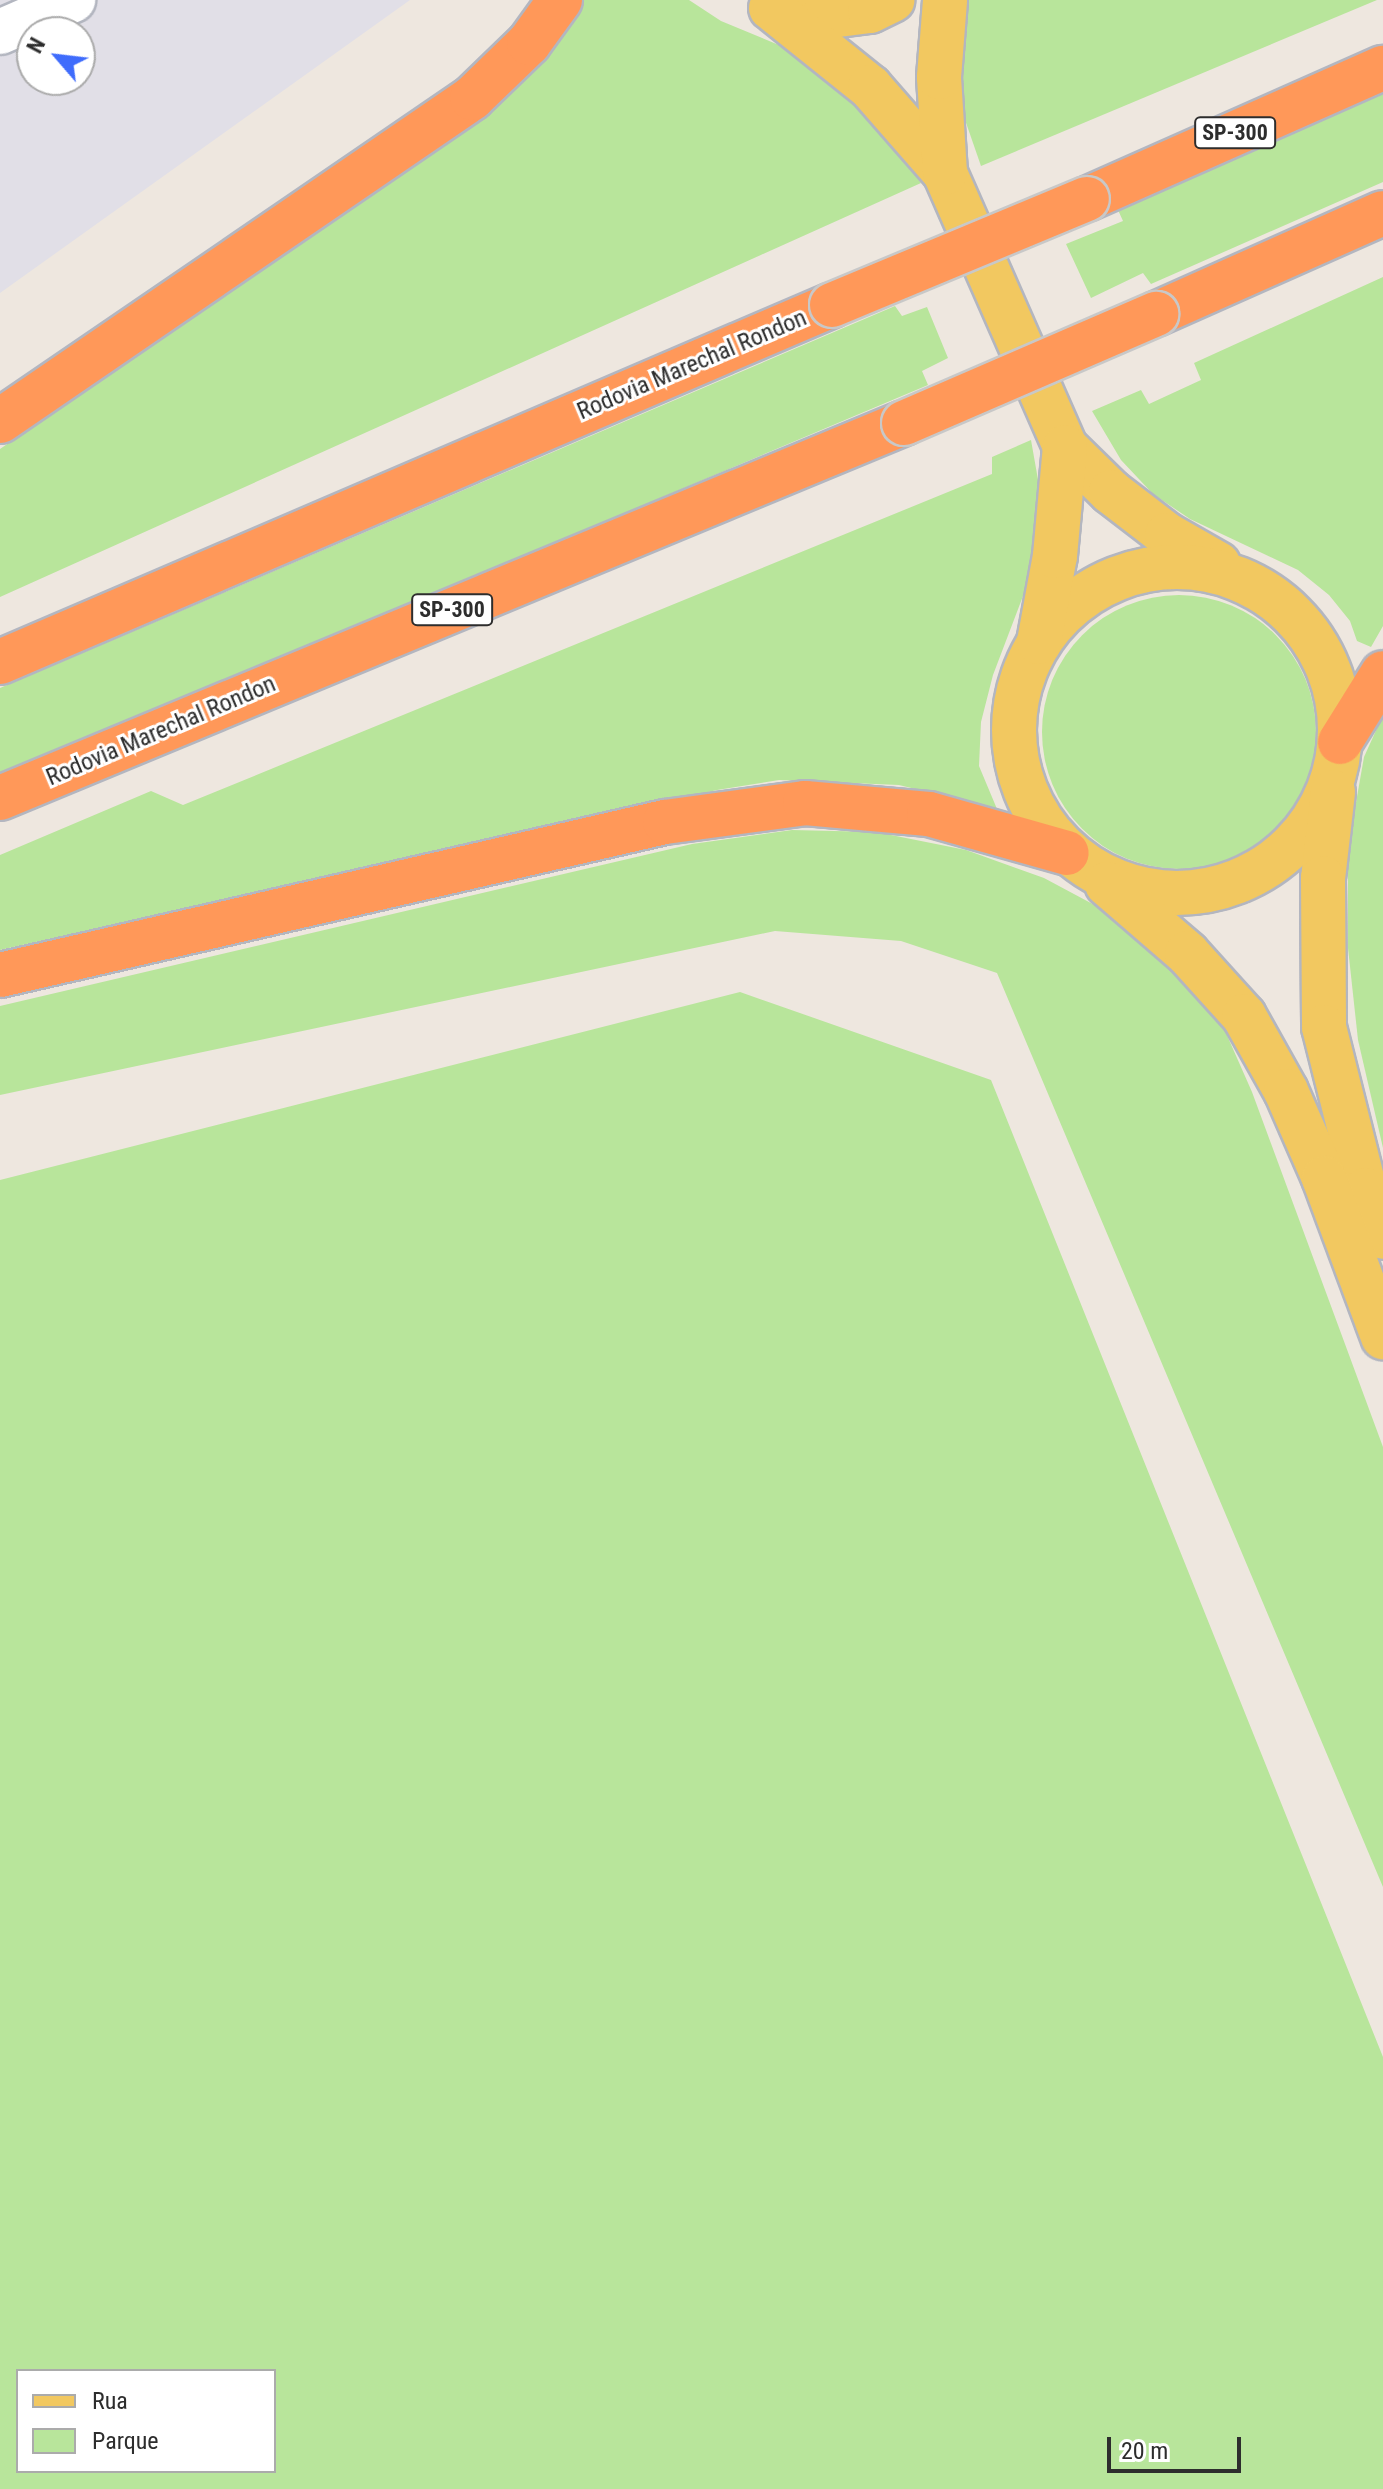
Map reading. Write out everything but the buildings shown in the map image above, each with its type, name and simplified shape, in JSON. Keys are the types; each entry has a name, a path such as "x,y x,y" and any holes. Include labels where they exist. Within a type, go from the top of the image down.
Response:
{"highway":[{"path":"0,421 472,98 529,43 560,0"},
{"name":"Rodovia Marechal Rondon","path":"0,662 832,305 1087,199 1383,68"},
{"name":"Rodovia Marechal Rondon","path":"0,798 904,423 1383,213"},
{"path":"1337,759 1383,673"},
{"path":"0,975 665,822 805,803 929,814 1079,861"}],"main road":[{"path":"765,5 823,17 870,11 893,0"},
{"path":"945,0 939,77 945,173"},
{"path":"765,5 870,87 945,173 1065,447 1167,535 1269,593 1301,622 1325,658 1338,699 1337,759 1323,878 1324,1027 1365,1190 1383,1237"},
{"path":"1065,447 1055,556 1039,642 1020,684 1013,730 1017,760 1038,817 1079,861 1187,953 1244,1016 1286,1091 1383,1337"},
{"path":"1039,642 1085,596 1119,577 1170,565 1222,571 1269,593"},
{"path":"1079,861 1136,889 1186,894 1235,884 1287,849 1313,822 1337,759"}],"lane":[{"path":"0,32 73,0"}],"shaded area":[{"path":"0,0 410,0 0,293"}],"green space":[{"path":"583,0 689,0 721,21 803,55 836,76 897,145 921,183 0,597 0,449 483,117 560,37"},
{"path":"967,0 1377,0 981,166 955,91"},
{"path":"1383,94 1383,182 1151,284 1143,273 1091,298 1066,244 1123,221 1118,210"},
{"path":"1383,277 1383,626 1371,647 1357,641 1350,621 1329,595 1298,570 1190,519 1153,494 1121,460 1092,411 1141,390 1149,404 1201,380 1194,363"},
{"path":"895,306 902,316 927,307 948,358 922,371 928,385 0,777 0,688"},
{"path":"1031,440 1043,508 1031,575 993,675 981,722 979,766 997,809 899,785 779,780 717,790 0,950 0,855 151,791 183,805 992,474 992,457"},
{"path":"1179,595 1219,601 1244,611 1276,635 1300,667 1310,692 1316,732 1310,772 1300,797 1276,829 1244,853 1219,863 1179,869 1139,863 1114,853 1082,829 1058,797 1048,772 1042,732 1048,692 1058,667 1082,635 1114,611 1139,601"},
{"path":"1383,715 1383,1148 1358,1040 1348,948 1348,848 1364,757"},
{"path":"792,830 876,832 966,850 1044,878 1102,909 1170,962 1222,1024 1252,1092 1383,1447 1383,1887 997,973 901,941 775,931 0,1095 0,1006 692,844"},
{"path":"740,992 991,1080 1383,2057 1383,2489 0,2489 0,1180"}]}
